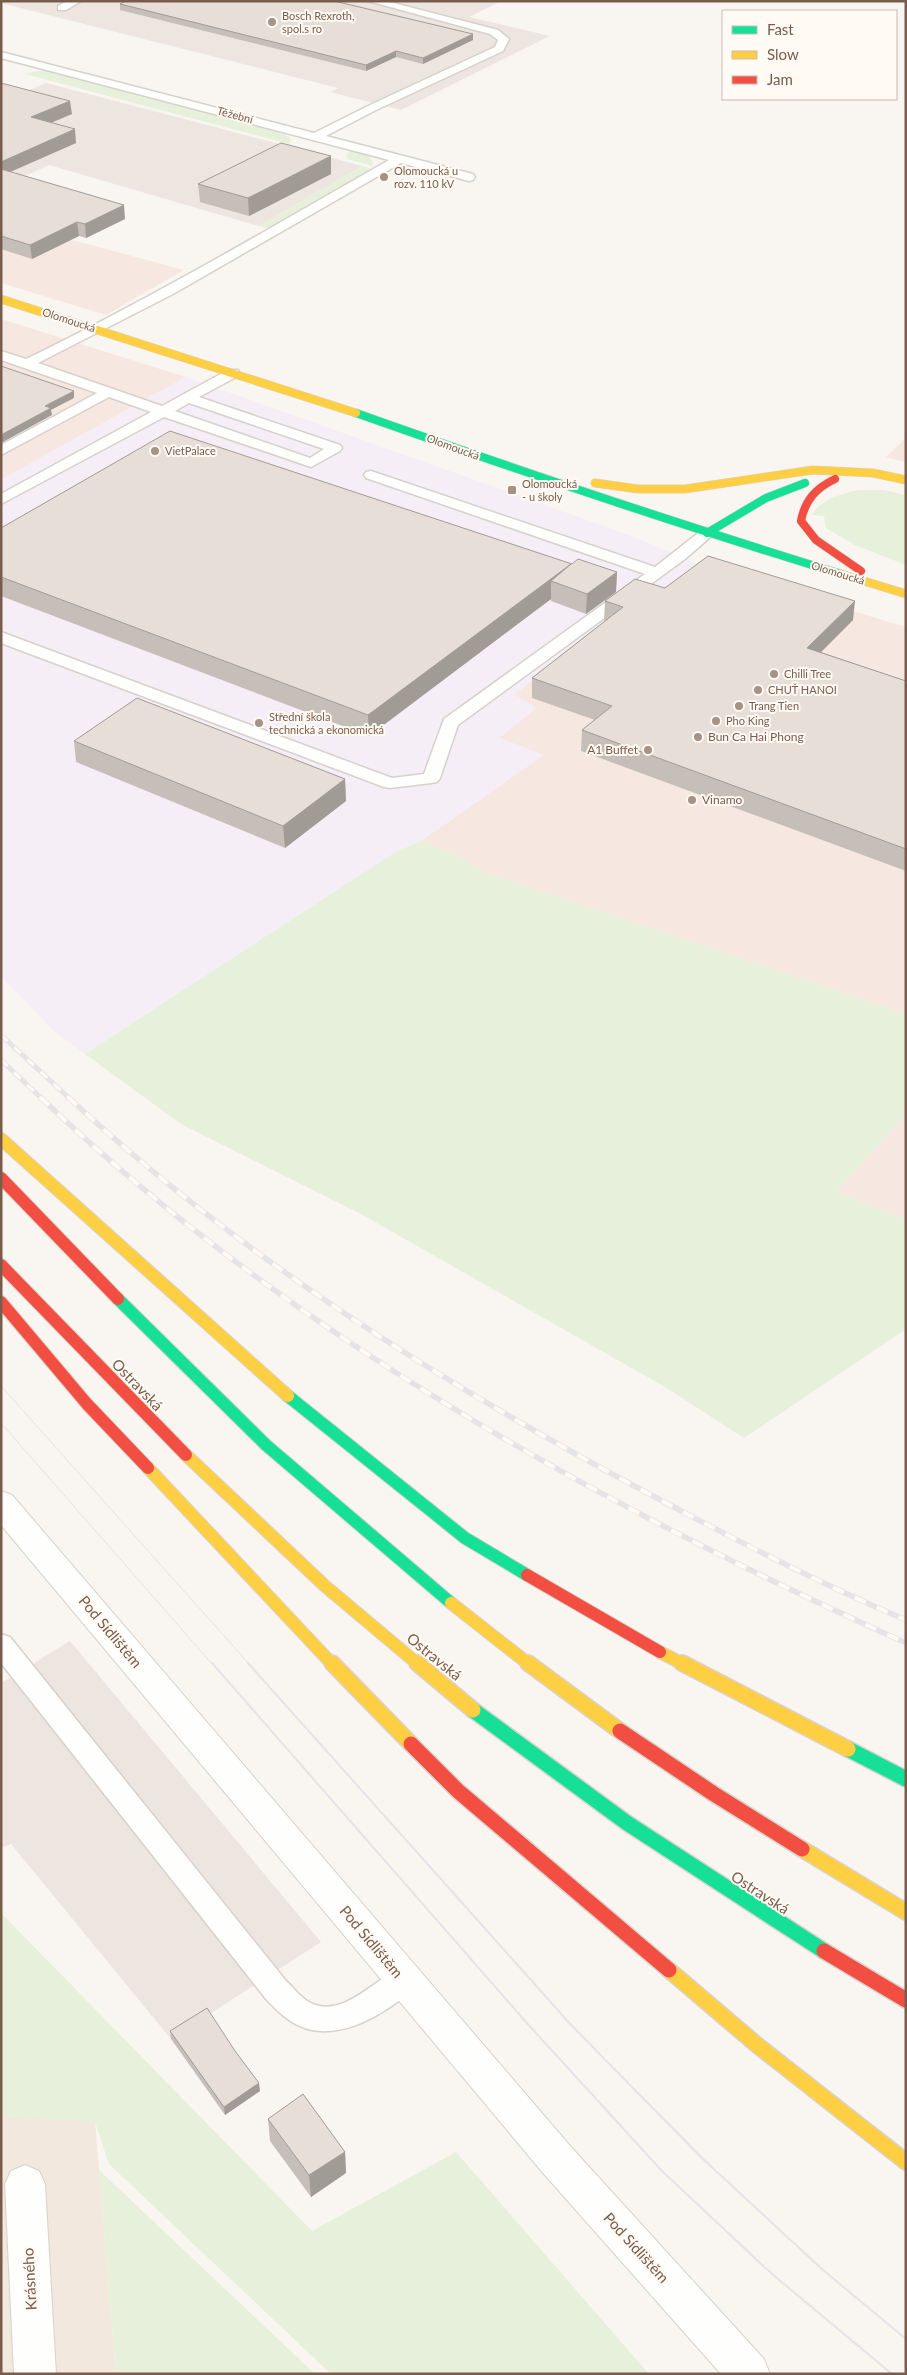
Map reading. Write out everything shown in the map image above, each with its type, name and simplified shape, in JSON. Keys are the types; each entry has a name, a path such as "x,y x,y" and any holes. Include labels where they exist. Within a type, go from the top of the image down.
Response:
{"main road":[{"name":"Olomoucká","path":"1,299 233,373 707,533 906,594"},
{"path":"520,471 616,486 663,490 696,488 813,470 863,472 906,480"},
{"path":"707,533 743,509 785,489 819,479 843,476 876,476 906,480"},
{"path":"843,476 824,483 815,490 806,503 801,521 806,530 826,548 888,588"},
{"path":"1,1139 308,1414 465,1538 642,1643 906,1779"},
{"path":"1,1178 136,1317 290,1466 464,1614 563,1690 652,1753 751,1818 906,1912"},
{"name":"Ostravská","path":"1,1265 224,1494 366,1621 444,1685 535,1757 626,1823 764,1914 906,2000"},
{"path":"1,1302 87,1404 353,1686 458,1791 757,2045 906,2162"}],"street":[{"name":"Pod Sídlištěm","path":"1,1503 403,1980 564,2167 749,2374"},
{"name":"Krásného","path":"25,2184 35,2374"}],"lane":[{"path":"62,8 76,1"},
{"path":"316,137 498,49 504,40 494,32 373,1"},
{"name":"Těžební","path":"1,55 469,177"},
{"path":"26,364 99,330 154,301 399,158"},
{"path":"1,355 310,463 336,448 188,398"},
{"path":"1,500 233,373"},
{"path":"1,451 107,392"},
{"path":"371,475 655,572"},
{"path":"1,637 390,783 431,778 450,723 655,572 680,556 707,533"},
{"path":"1,1644 276,1990 302,2012 328,2019 352,2015 380,1998 403,1980"}],"shaded area":[{"path":"1,1 501,1 469,17 550,36 401,110 330,92 338,88 1,3"},
{"path":"46,83 362,166 259,226 49,165 1,187 1,102"},
{"path":"1,220 184,270 106,315 1,283"},
{"path":"1,319 186,377 1,480"},
{"name":"Střední škola technická a ekonomická","path":"186,377 629,535 700,565 644,598 514,694 536,708 499,738 544,755 421,841 397,851 85,1054 55,1032 1,977 1,480"},
{"path":"906,438 906,462 886,457"},
{"name":"Vinamo","path":"700,565 739,569 856,612 906,627 906,1014 481,871 453,854 421,841 543,755 499,738 536,708 513,695 644,598"},
{"path":"906,1115 906,1220 836,1191"},
{"path":"70,1641 321,1942 171,2039 11,1844 1,1848 1,1683"},
{"path":"1,2116 95,2121 116,2374 1,2374"}],"green space":[{"path":"48,71 280,132 290,138 291,141 289,144 25,74"},
{"path":"351,151 368,155 373,162 373,166 348,159 346,156"},
{"path":"362,166 372,169 273,230 259,226"},
{"path":"860,490 884,490 906,495 906,565 855,545 826,528 824,516 812,515 816,509 827,501 840,495"},
{"path":"421,841 453,854 481,871 906,1014 906,1115 836,1191 906,1220 906,1329 744,1438 665,1387 361,1214 181,1124 85,1054 397,851"},
{"path":"1,1913 312,2231 456,2152 649,2374 331,2374 109,2164 95,2122 1,2116"},
{"path":"99,2170 315,2374 116,2374"}],"building":[{"path":"126,1 334,1 473,34 423,58 396,51 366,65 120,4"},
{"path":"1,83 70,101 31,117 75,129 1,162"},
{"path":"281,143 331,156 248,198 198,184"},
{"path":"1,169 124,205 85,224 77,222 30,245 1,236"},
{"path":"1,366 74,391 45,406 51,408 1,435"},
{"path":"170,431 572,564 578,559 617,572 587,594 551,581 571,564 368,715 1,577 1,528"},
{"path":"708,556 855,601 807,648 906,681 906,849 582,730 612,706 532,678 623,607 605,601 635,579 665,588"},
{"path":"137,698 345,779 283,826 74,741"},
{"path":"207,2008 259,2083 224,2107 170,2031"},
{"path":"303,2094 345,2152 309,2175 268,2119"}],"tram line":[{"path":"1,1386 250,1665"},
{"path":"1,1423 213,1665"},
{"path":"212,1663 525,2021 662,2171 772,2274 892,2374"},
{"path":"248,1663 572,2026 703,2159 823,2270 906,2339"}],"railway":[{"path":"1,1035 69,1098"},
{"path":"1,1060 41,1098"},
{"path":"40,1097 136,1182 236,1262 341,1337 449,1406 561,1471 674,1532 906,1643"},
{"path":"68,1097 200,1209 269,1261 413,1358 487,1403 671,1506 804,1573 906,1620"}],"traffic: fast":[{"path":"356,413 520,471 707,533 841,574"},
{"path":"707,533 766,498 805,483"},
{"path":"118,1299 266,1445 451,1603"},
{"path":"288,1396 465,1538 527,1575"},
{"path":"473,1710 627,1823 824,1951"},
{"path":"848,1749 906,1779"}],"traffic: slow":[{"path":"1,299 356,413"},
{"path":"595,483 638,489 685,489 813,470 873,473 906,480"},
{"path":"841,574 906,594"},
{"path":"1,1139 288,1396"},
{"path":"186,1455 325,1586 473,1710"},
{"path":"148,1468 353,1686 411,1744"},
{"path":"451,1603 518,1656 620,1731"},
{"path":"660,1652 848,1749"},
{"path":"802,1849 906,1912"},
{"path":"669,1970 757,2045 906,2162"}],"traffic: jam":[{"path":"835,479 822,486 812,495 805,507 801,521 816,540 861,571"},
{"path":"1,1178 118,1299"},
{"path":"1,1265 186,1455"},
{"path":"1,1302 87,1404 148,1468"},
{"path":"527,1575 660,1652"},
{"path":"620,1731 714,1794 802,1849"},
{"path":"411,1744 458,1791 669,1970"},
{"path":"824,1951 906,2000"}],"place":[{"name":"Bosch Rexroth, spol.s ro","path":"272,22"},
{"name":"Olomoucká u rozv. 110 kV","path":"384,177"},
{"name":"VietPalace","path":"155,451"},
{"name":"Olomoucká - u školy","path":"512,490"},
{"name":"Chilli Tree","path":"774,674"},
{"name":"CHUŤ HANOI","path":"758,690"},
{"name":"Trang Tien","path":"739,706"},
{"name":"Pho King","path":"716,721"},
{"name":"Střední škola technická a ekonomická","path":"259,723"},
{"name":"Bun Ca Hai Phong","path":"698,737"},
{"name":"A1 Buffet","path":"648,750"},
{"name":"Vinamo","path":"692,800"}]}
